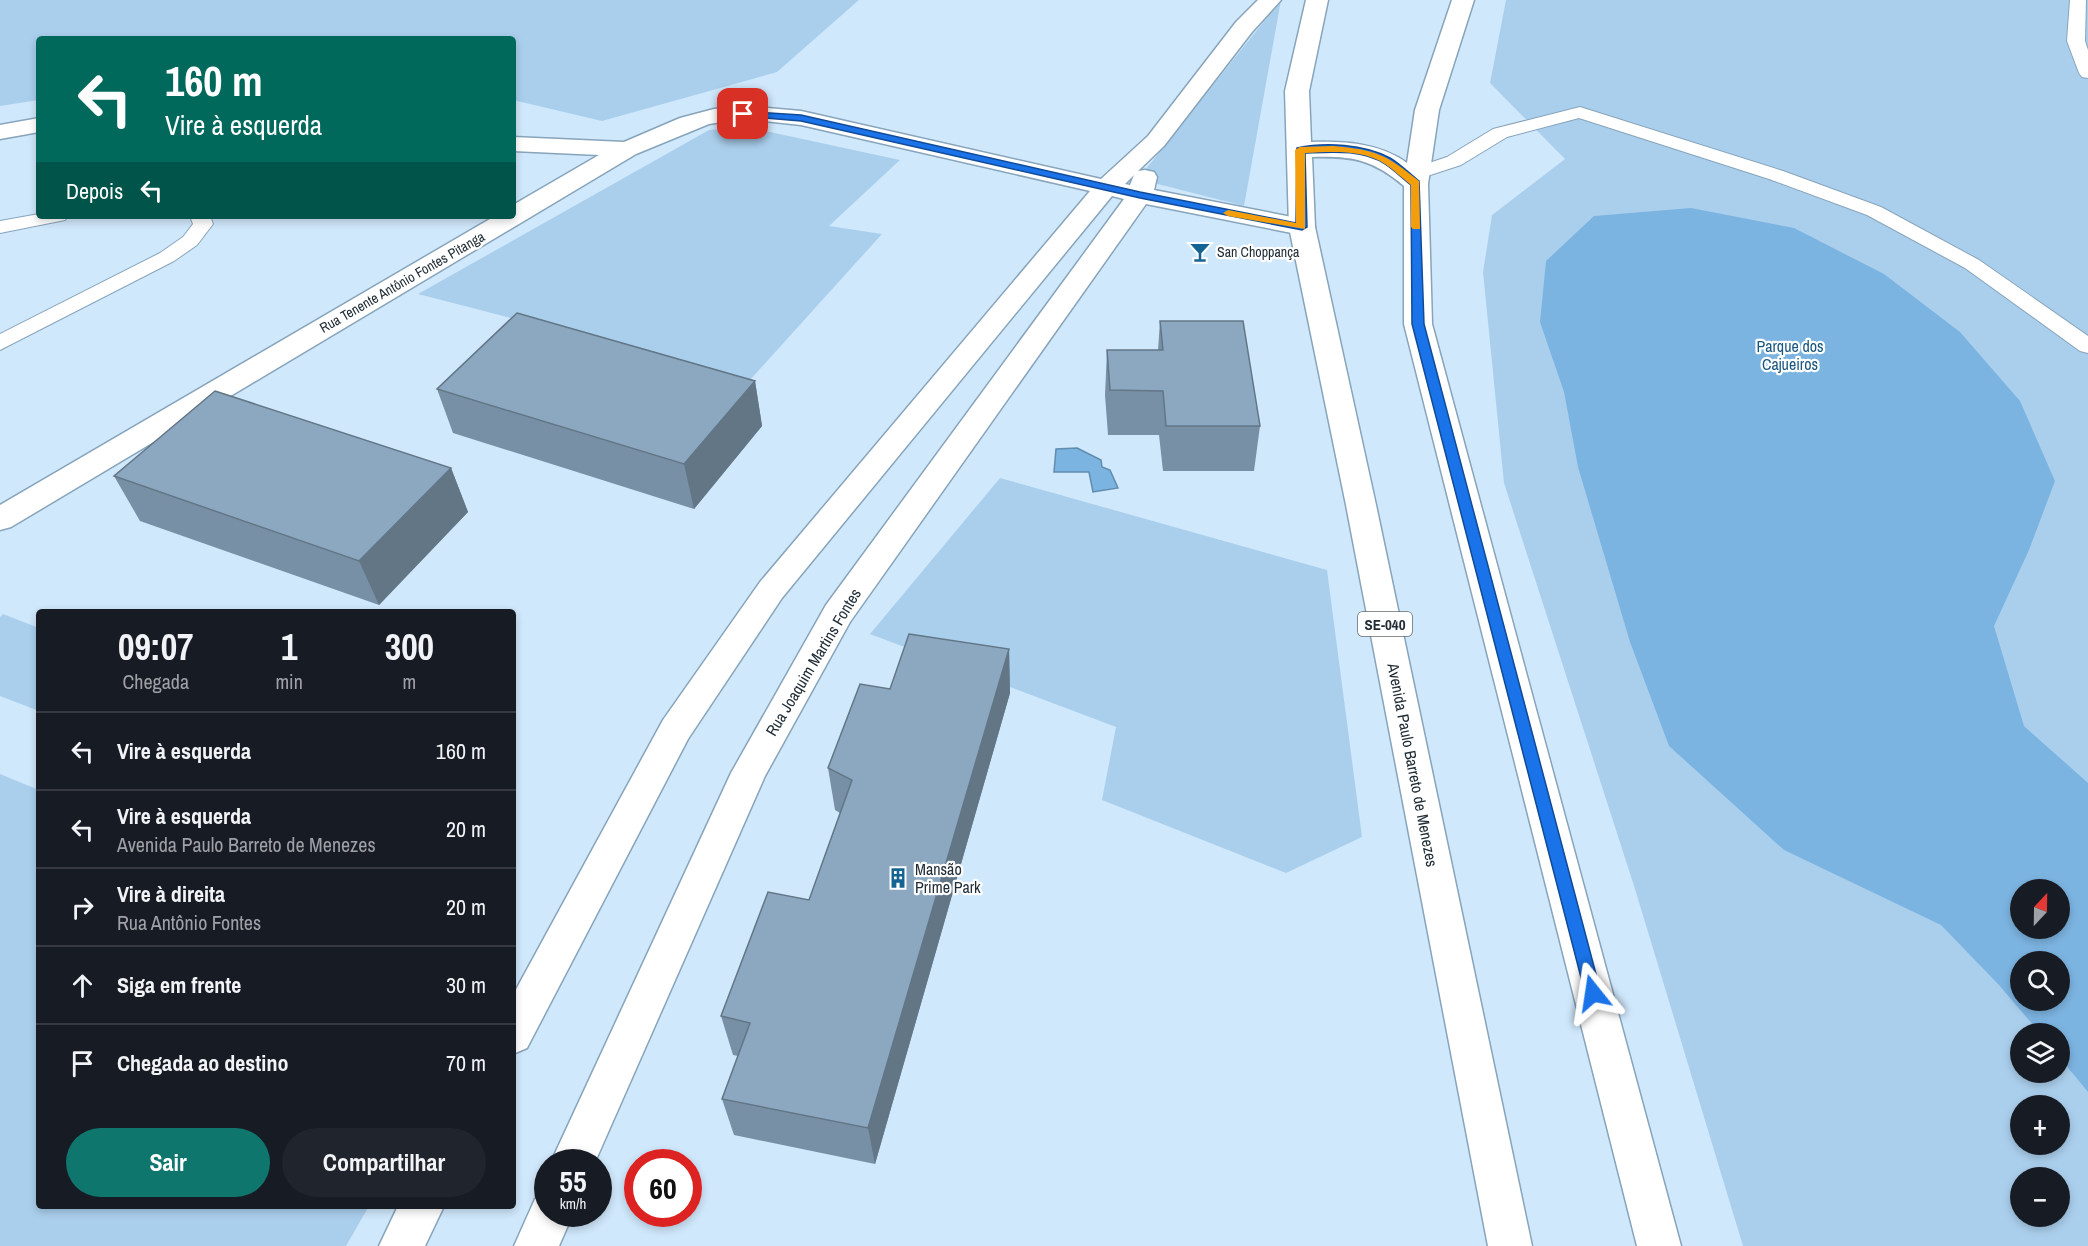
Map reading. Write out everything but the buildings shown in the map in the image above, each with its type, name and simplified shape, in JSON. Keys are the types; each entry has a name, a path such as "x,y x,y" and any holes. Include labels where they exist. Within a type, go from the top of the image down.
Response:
{"street":[{"name":"Rua Joaquim Martins Fontes","path":"516,1029 675,730 771,590 1106,188 1156,141 1244,27 1270,0"},
{"name":"Avenida Paulo Barreto de Menezes","path":"1317,0 1298,91 1302,227 1363,516 1510,1246"},
{"path":"1463,0 1427,110 1417,178 1418,324 1659,1246"},
{"name":"Rua Tenente Antônio Fontes Pitanga","path":"516,213 627,149 695,121 727,114 758,114 801,118 1106,188 1302,227"},
{"path":"0,132 36,126"},
{"name":"Rua Joaquim Martins Fontes","path":"579,1149 749,773 838,614 1140,195 1156,141"},
{"path":"516,144 627,149"},
{"path":"1300,150 1333,149 1364,152 1387,160 1417,178"},
{"name":"Rua Tenente Antônio Fontes Pitanga","path":"0,519 506,219"},
{"path":"401,1246 420,1209"},
{"path":"536,1246 545,1227"}],"lane":[{"path":"2078,0 2076,41 2088,74"},
{"path":"1417,178 1454,161 1500,133 1580,112 1776,175 1874,211 1972,264 2088,346"},
{"path":"0,227 42,219"},
{"path":"0,343 167,257 190,242 203,224 201,219"}],"green space":[{"path":"0,0 859,0 777,72 602,121 516,101 516,36 36,36 36,100 0,106"},
{"path":"1281,0 1244,206 1138,179"},
{"name":"Parque dos Cajueiros","path":"1506,0 2088,0 2088,1246 1743,1246 1635,889 1504,483 1483,272 1492,215 1565,159 1490,83"},
{"path":"747,127 900,160 829,226 882,234 750,380 418,294 709,130"},
{"path":"1691,208 1794,228 1884,274 1960,332 2020,401 2055,481 2029,550 1994,626 2024,726 2088,783 2088,1092 2070,1070 2070,1023 2031,1023 2021,1011 2070,1011 2070,951 2010,951 2010,998 1941,925 1784,850 1669,746 1630,642 1578,467 1564,392 1540,322 1546,261 1594,216"},
{"path":"1000,478 1327,570 1362,837 1286,873 1102,800 1116,727 870,634"},
{"path":"3,614 36,627 36,710 0,696 0,617"},
{"path":"0,774 36,789 36,1209 367,1209 346,1246 0,1246"}],"water":[{"path":"1077,448 1101,460 1102,467 1110,470 1118,488 1093,492 1089,472 1054,472 1056,449"}],"slow traffic":[{"path":"1228,213 1302,227 1300,150 1333,149 1364,152 1387,160 1416,184 1417,227"}],"place":[{"name":"San Choppança","path":"1200,252"},
{"name":"Mansão Prime Park","path":"898,878"}],"route":[{"path":"743,114 801,118 1140,195 1302,227 1300,150 1333,149 1364,152 1387,160 1416,184 1418,324 1593,993"}]}
